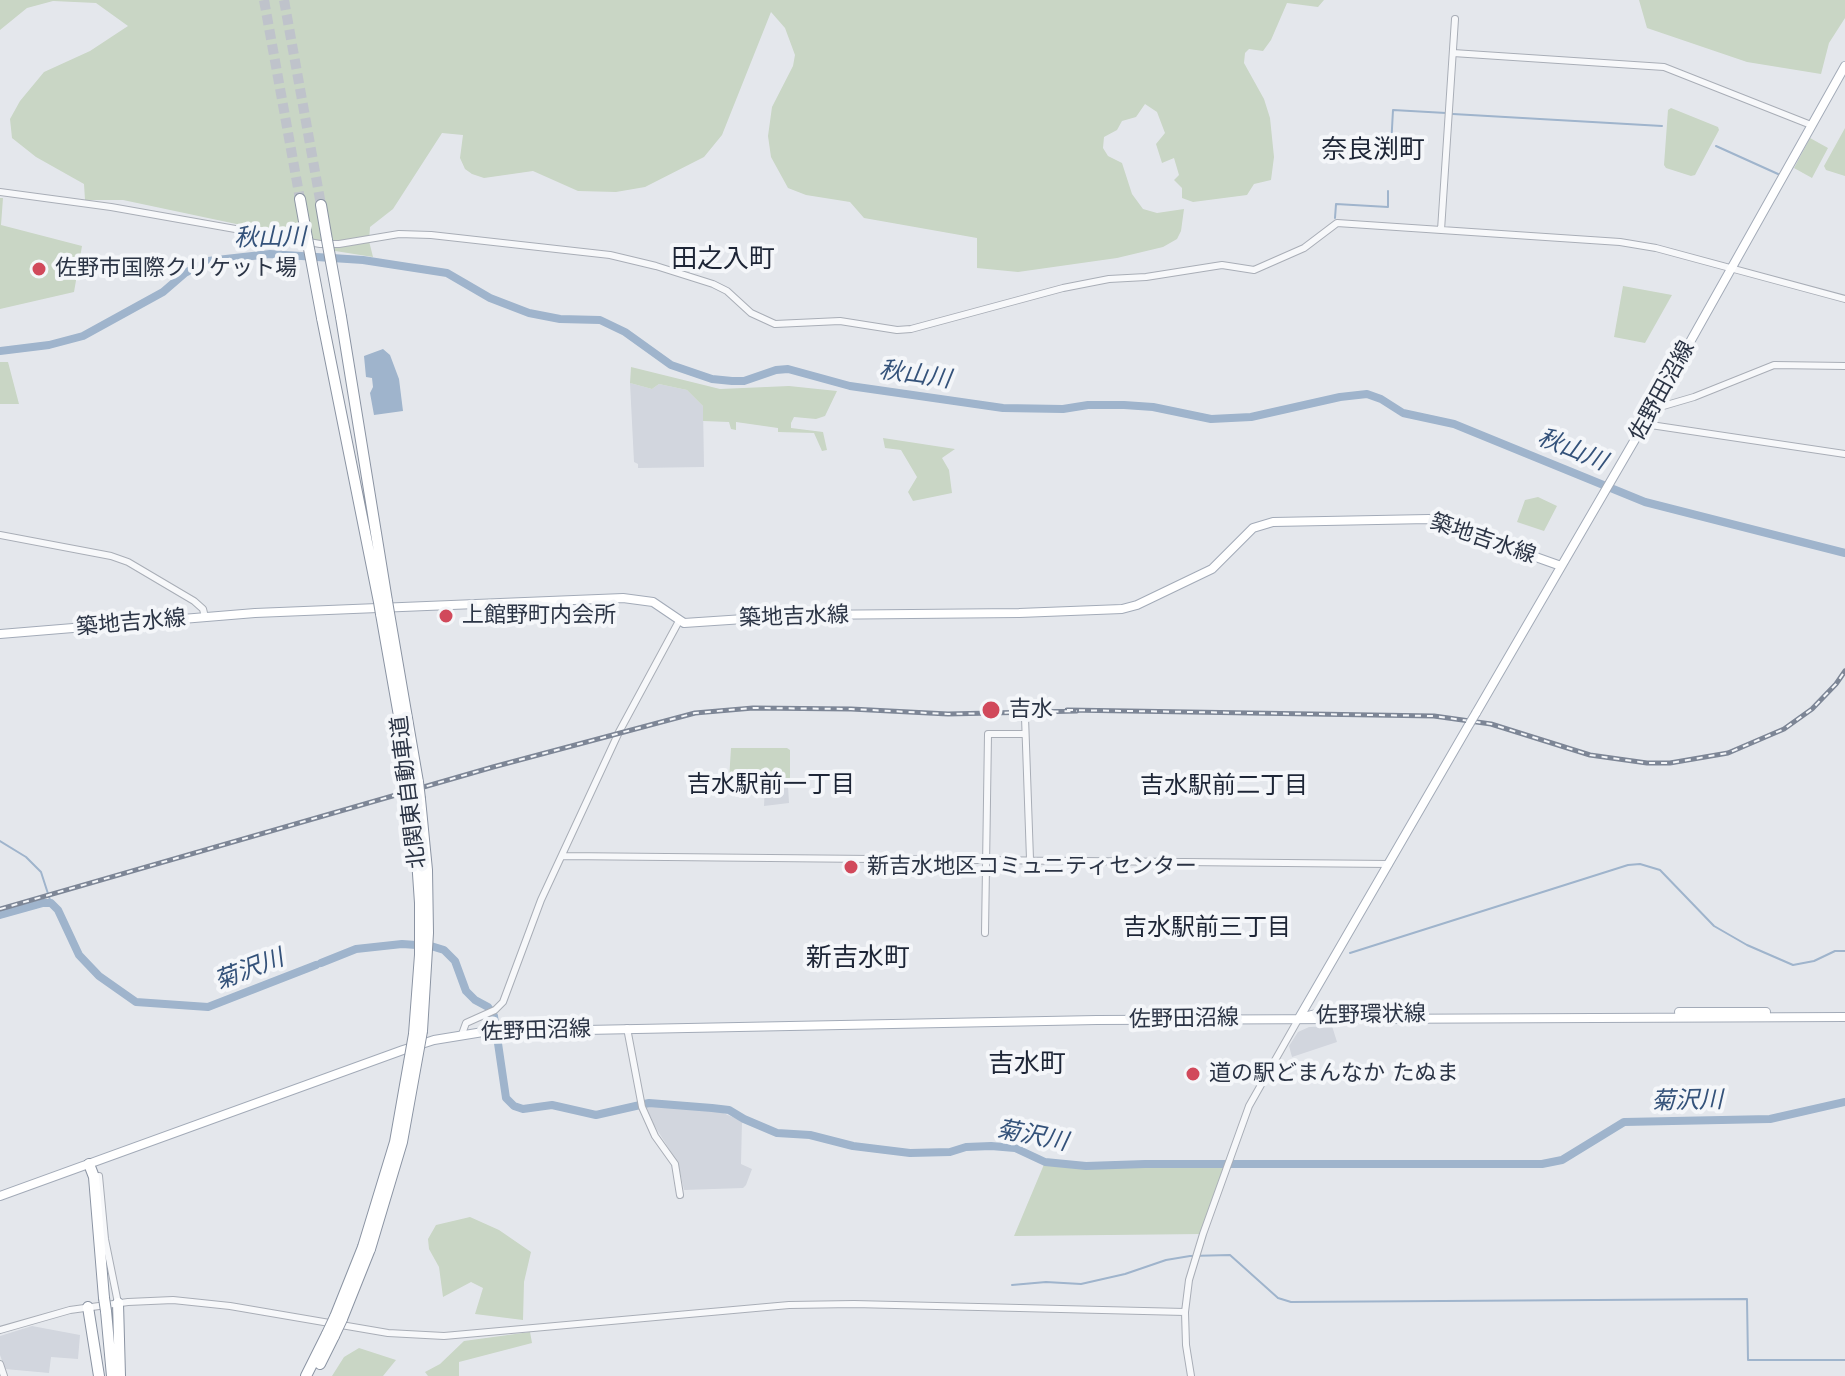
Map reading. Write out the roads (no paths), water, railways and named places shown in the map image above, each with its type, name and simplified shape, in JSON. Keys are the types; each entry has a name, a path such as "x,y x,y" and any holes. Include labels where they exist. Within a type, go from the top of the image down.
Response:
{"highway":[{"name":"北関東自動車道","path":"300,199 384,608"},
{"name":"北関東自動車道","path":"315,1376 367,1248 395,1142 418,1033 424,933 417,800 321,205"},
{"path":"89,1164 110,1376"},
{"path":"118,1303 120,1376"},
{"path":"88,1307 99,1376"},
{"name":"北関東自動車道","path":"306,1376 331,1335"}],"main road":[{"name":"佐野田沼線","path":"0,1196 403,1050 462,1034 519,1030 1299,1018 1653,409 1845,66"},
{"name":"築地吉水線","path":"0,634 205,617 630,597 653,602 679,621 687,623 804,615 1019,613 1127,608 1212,569 1249,530 1268,522 1429,519 1561,566"},
{"name":"佐野環状線","path":"1299,1018 1316,1014 1845,1014"}],"street":[{"path":"1441,230 1455,19"},
{"path":"1453,53 1664,67 1811,125"},
{"path":"0,192 111,207 320,244 399,234 446,236 601,254 645,263 713,284 727,291 751,313 775,324 840,321 897,330 949,320 1048,291 1109,279 1146,277 1222,265 1254,270 1304,248 1337,223 1620,242 1656,248 1845,299"},
{"path":"1653,409 1694,397 1774,365 1845,366"},
{"path":"1644,424 1845,454"},
{"path":"0,535 128,562 194,601 203,609 205,617"},
{"path":"462,1034 466,1023 495,1010 503,1002 541,900 619,732 679,621"},
{"path":"1025,717 1030,859"},
{"path":"985,933 988,734 1025,734"},
{"path":"563,856 1389,864"},
{"path":"1191,1376 1185,1312 1192,1268 1238,1131 1299,1018"},
{"path":"627,1028 642,1107 655,1136 675,1164 680,1195"},
{"path":"89,1164 98,1175 105,1239 118,1303"},
{"path":"0,1330 44,1316 88,1307 173,1300 366,1330 444,1336 789,1305 1185,1312"},
{"path":"0,1364 4,1376"}],"water":[{"path":"383,349 390,355 399,379 403,411 374,415 370,393 372,378 366,377 364,356"}],"waterway":[{"path":"1391,147 1393,110 1446,113"},
{"path":"1453,114 1662,126"},
{"path":"1716,146 1778,174"},
{"path":"1335,218 1336,204 1388,207 1388,191"},
{"name":"秋山川","path":"0,351 49,345 83,336 163,292 185,273 208,261 270,254 363,260 447,273 490,298 529,313 560,319 600,320 625,332 671,365 712,379 744,381 788,369 850,386 1003,408 1063,409 1124,405 1153,407 1211,419 1251,417 1367,394 1403,413 1454,424 1645,502 1845,553"},
{"name":"菊沢川","path":"0,841 26,857 41,872 51,903"},
{"path":"1350,953 1628,865 1640,864 1660,870 1714,926 1747,945 1793,965 1814,961 1835,951 1845,951"},
{"name":"菊沢川","path":"0,915 51,903 58,910 79,955 99,976 136,1002 208,1007 316,965"},
{"name":"菊沢川","path":"321,963 356,949 402,944 444,950 455,961 466,991 488,1007 494,1016 506,1098 523,1109 552,1105 596,1115 649,1103 712,1108 729,1110 777,1133 810,1135 853,1146 910,1153 950,1152 966,1147 991,1146 1015,1148 1045,1162 1086,1166 1542,1164 1562,1160 1624,1122 1770,1119 1845,1102"},
{"path":"1012,1285 1046,1282 1081,1284 1166,1260 1230,1255 1278,1298 1291,1302 1747,1299 1748,1360 1845,1360"}],"tunnel":[{"path":"264,0 300,199"},
{"path":"284,0 321,205"}],"railway":[{"path":"1067,710 1434,716 1491,724 1590,755 1670,763 1728,753 1784,729 1812,709 1845,671"},
{"path":"0,909 493,767 695,713 753,708 948,714 1077,711"}],"place":[{"name":"佐野市国際クリケット場","path":"39,269"},
{"name":"上館野町内会所","path":"446,616"},
{"name":"吉水","path":"991,710"},
{"name":"新吉水地区コミュニティセンター","path":"851,867"},
{"name":"道の駅どまんなか たぬま","path":"1193,1074"}],"district":[{"name":"奈良渕町","path":"1373,150"},
{"name":"田之入町","path":"723,259"},
{"name":"吉水駅前一丁目","path":"771,785"},
{"name":"吉水駅前二丁目","path":"1224,786"},
{"name":"吉水駅前三丁目","path":"1207,928"},
{"name":"新吉水町","path":"858,958"},
{"name":"吉水町","path":"1027,1064"}]}
